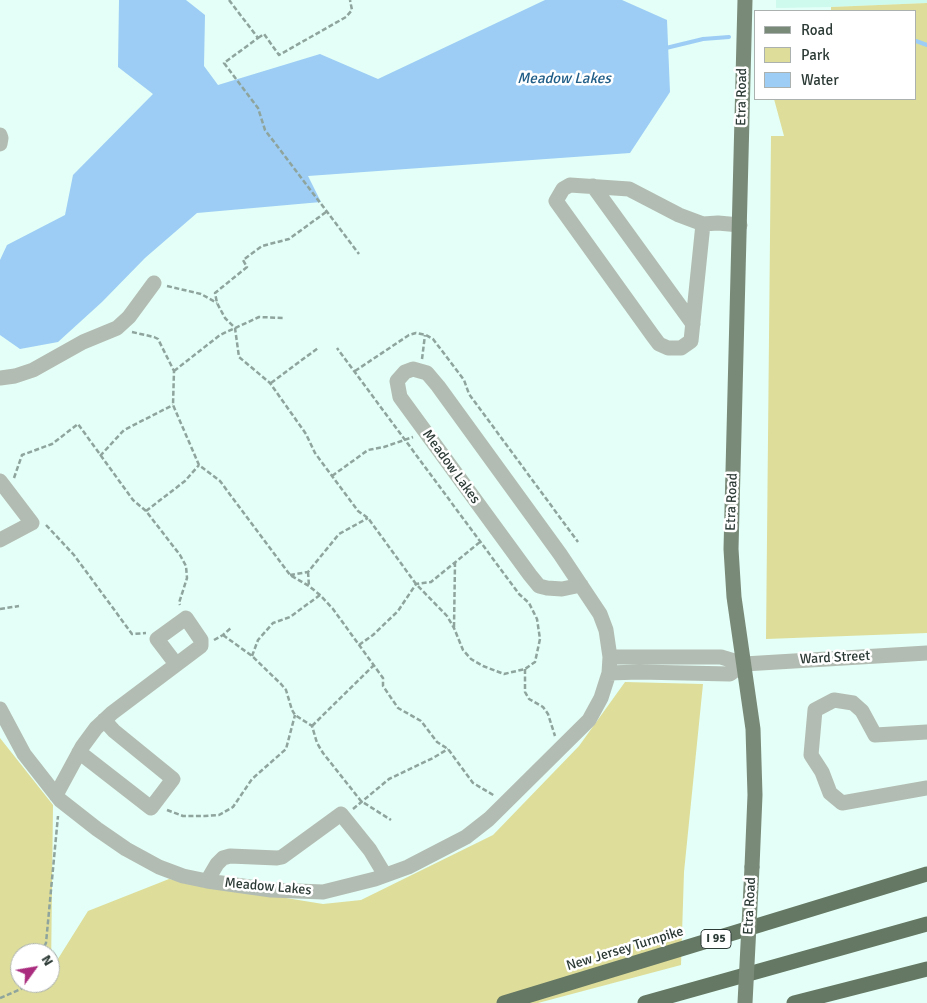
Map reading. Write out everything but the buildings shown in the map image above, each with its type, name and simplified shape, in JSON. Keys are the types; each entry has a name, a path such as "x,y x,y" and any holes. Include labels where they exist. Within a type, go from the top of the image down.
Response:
{"highway":[{"name":"New Jersey Turnpike","path":"504,1003 927,874"},
{"path":"644,1003 927,924"},
{"path":"794,1003 927,969"}],"main road":[{"name":"Etra Road","path":"745,0 731,549 734,597 753,730 755,762 745,1003"}],"street":[{"path":"0,135 0,144"},
{"path":"703,224 691,341 681,348 668,348 659,344 556,201 563,189 570,185 629,189 679,215 703,224 740,225"},
{"path":"593,186 693,324"},
{"path":"0,378 15,376 33,370 74,346 118,328 130,317 154,284"},
{"name":"Meadow Lakes","path":"0,709 24,754 58,797 97,829 126,849 159,867 183,876 271,890 323,892 354,885 408,867 466,837 507,803 589,720 601,698 609,674 610,657 606,630 581,585 438,386 427,373 421,370 413,369 405,372 396,381 400,397 539,586 562,589 581,585"},
{"path":"0,540 32,523 6,481"},
{"path":"58,797 79,752 104,720 201,646 201,640 186,618 157,639 176,664"},
{"name":"Ward Street","path":"744,664 927,653"},
{"path":"610,657 720,657 744,664"},
{"path":"609,674 639,672 730,674 744,664"},
{"path":"927,732 875,736 862,711 853,703 834,700 815,710 811,755 822,772 830,793 842,803 927,788"},
{"path":"79,752 151,808 173,779 114,731 104,720"},
{"path":"207,881 223,858 230,856 282,857 341,814 370,850 385,875"}],"path":[{"path":"235,0 230,1 258,38"},
{"path":"350,0 352,10 346,17 279,55 264,34 224,63 258,108 265,130 359,254"},
{"path":"326,212 290,239 262,246 243,260 247,267 215,293 217,303 225,318 235,328 239,357 270,383 306,434 315,453 358,511 368,518 416,584 446,616 454,628 463,650 470,659 504,674 525,670 535,662 540,639 537,619 529,603 519,594 337,348"},
{"path":"154,284 200,294 217,303"},
{"path":"174,371 220,335 258,317 284,318"},
{"path":"118,328 154,337 158,340 174,371 173,405 199,465 220,481 290,575 309,586 333,609 383,678 383,686 398,708 421,721 437,742 448,749 473,782 507,803"},
{"path":"421,370 426,334"},
{"path":"270,383 318,348"},
{"path":"100,456 124,430 173,405"},
{"path":"6,481 22,455 52,444 78,424 133,500 146,511 180,554 186,566 187,578 179,603 186,618"},
{"path":"332,476 368,450 406,440 426,432"},
{"path":"146,511 185,481 199,465"},
{"path":"290,575 308,572 339,534 368,518"},
{"path":"41,519 74,555 132,634 146,633 157,639"},
{"path":"359,645 373,635 398,611 416,584 431,582 480,542"},
{"path":"454,628 455,563"},
{"path":"308,572 309,586"},
{"path":"252,656 258,640 273,623 290,616 320,595"},
{"path":"0,609 20,606"},
{"path":"201,646 223,636 232,627"},
{"path":"223,636 252,656 286,690 292,710 312,726 322,753 361,801 391,820"},
{"path":"312,726 374,665"},
{"path":"525,670 526,692 529,699 543,707 548,714 556,740 564,747"},
{"path":"154,804 183,816 220,815 232,807 252,779 286,749 296,715"},
{"path":"344,817 389,779 448,749"},
{"path":"46,943 58,797"},
{"path":"0,998 12,993"}],"shaded area":[{"path":"776,0 927,0 927,3 776,8"}],"green space":[{"path":"927,3 927,633 766,639 771,136 784,136 774,100 917,100 917,10 831,10 831,7"},
{"path":"625,682 703,684 684,872 681,965 538,1003 0,1003 0,738 53,805 51,943 10,943 10,993 60,993 60,956 88,911 169,879 323,904 361,900 493,835 579,746"}],"water":[{"name":"Meadow Lakes","path":"119,0 186,0 205,15 204,66 218,85 320,54 378,79 545,0 622,0 667,20 670,92 630,153 308,176 321,202 197,213 145,258 102,302 58,342 20,349 0,335 0,260 7,245 65,215 73,175 153,94 118,67"}],"waterway":[{"path":"666,48 703,39 729,37"},
{"path":"917,41 927,45"}]}
